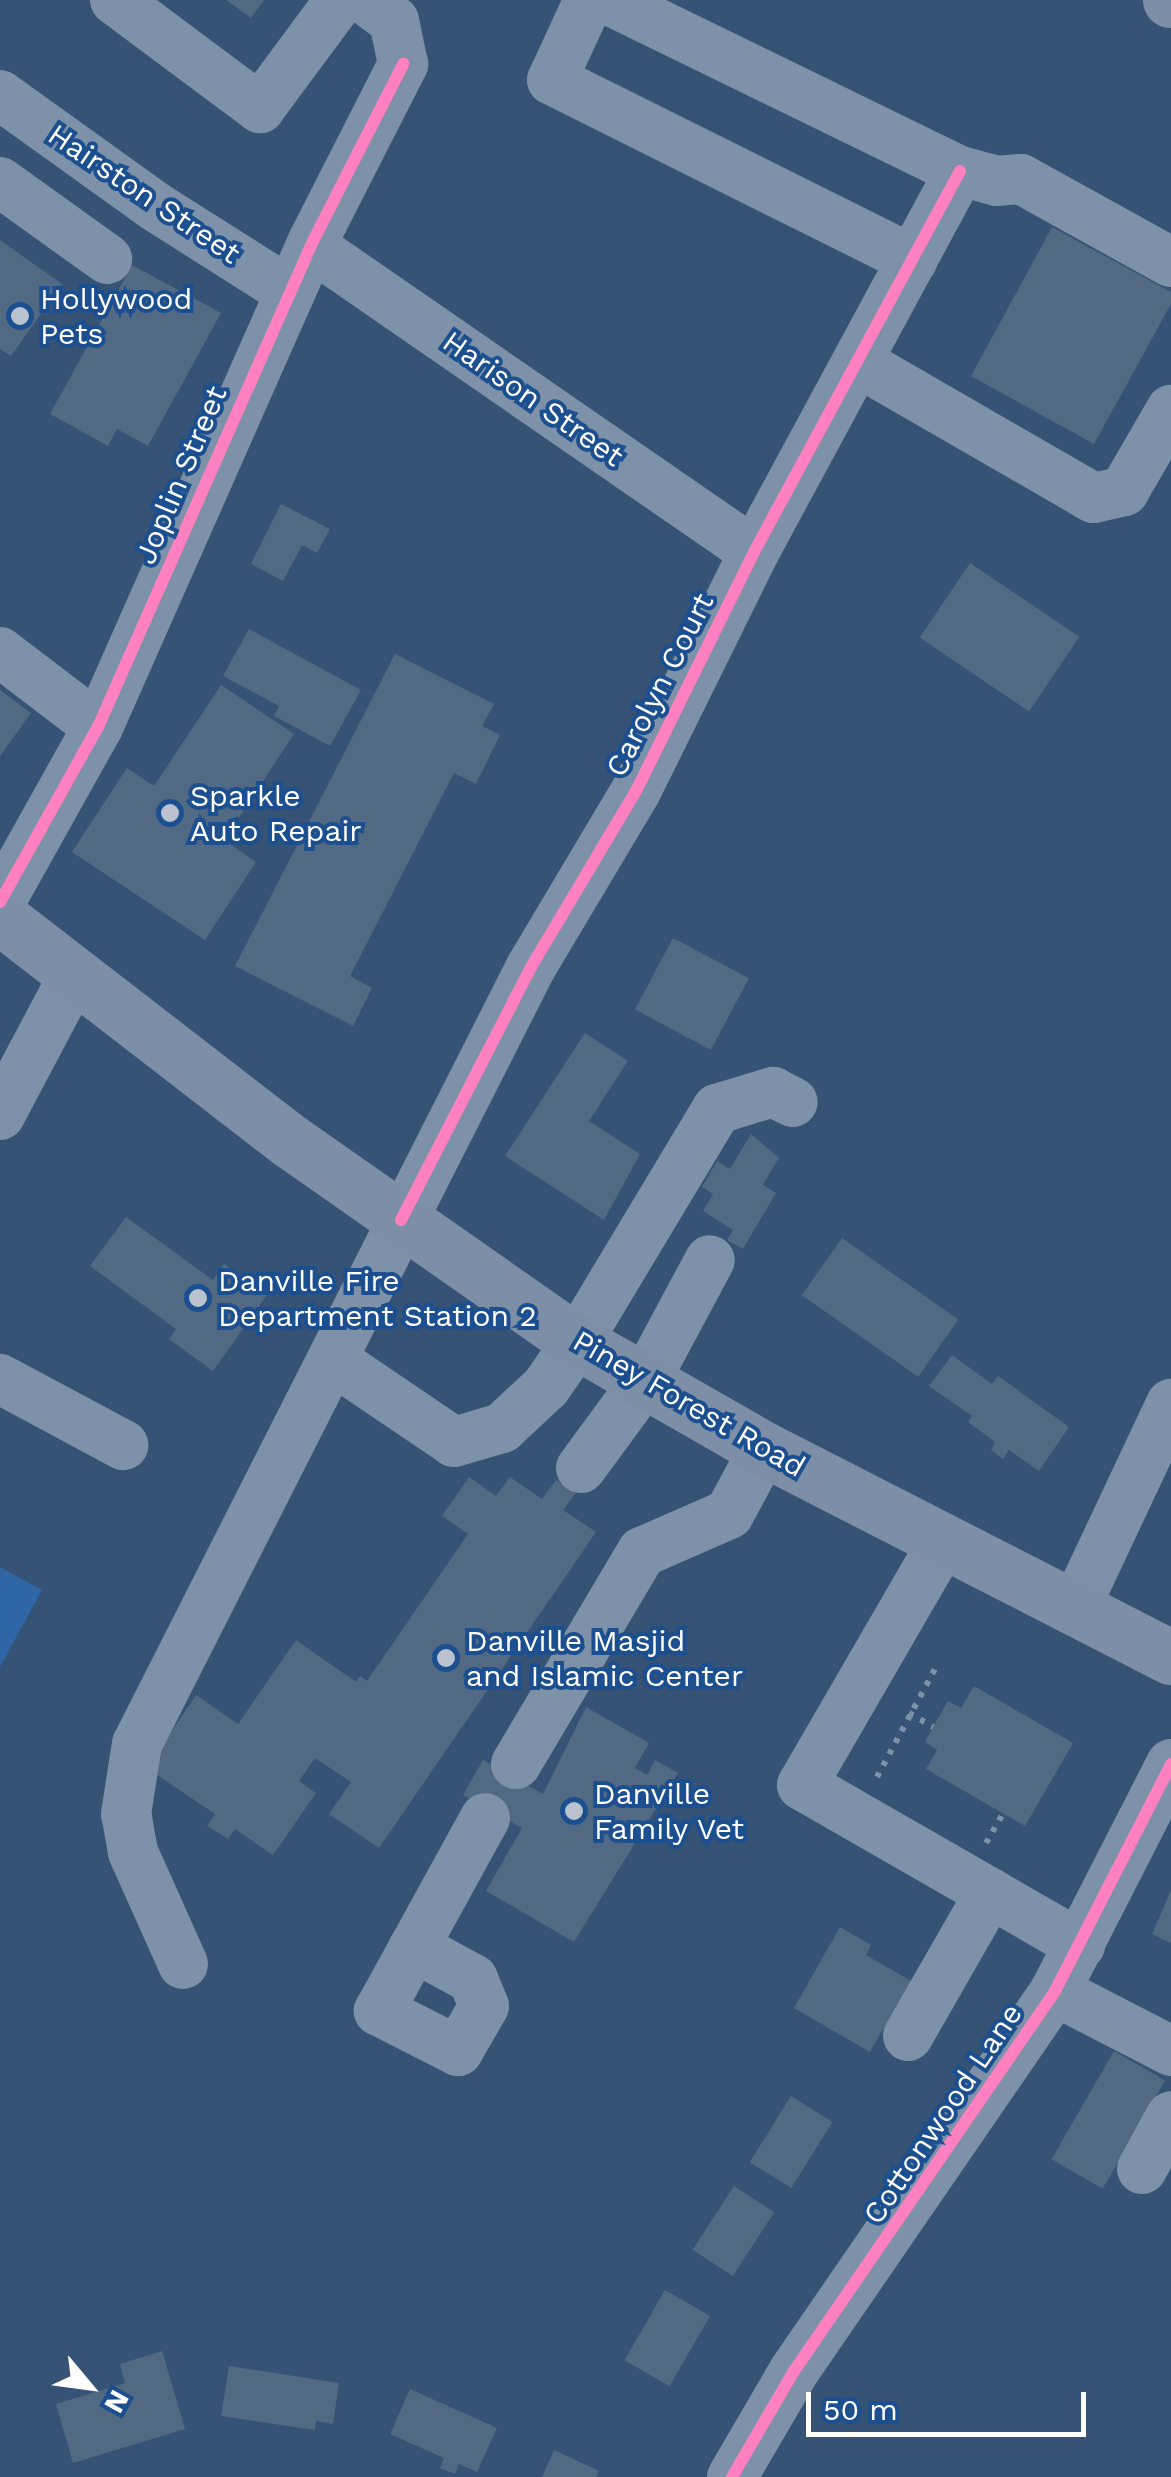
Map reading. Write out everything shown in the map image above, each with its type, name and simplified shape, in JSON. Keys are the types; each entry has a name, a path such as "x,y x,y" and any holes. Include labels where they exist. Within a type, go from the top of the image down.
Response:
{"main road":[{"name":"Piney Forest Road","path":"0,918 401,1220 576,1342 764,1449 1171,1657"}],"street":[{"path":"115,0 260,108 340,0"},
{"name":"Joplin Street","path":"0,902 98,728 290,292 403,64 394,21 366,0"},
{"path":"590,0 552,80 913,260"},
{"path":"609,0 960,171 997,181 1021,178 1171,262"},
{"name":"Hairston Street","path":"5,109 290,292"},
{"name":"Carolyn Court","path":"183,1964 133,1852 128,1774 137,1744 531,967 636,791 754,552 960,171"},
{"path":"0,182 107,259"},
{"name":"Harison Street","path":"312,246 754,552"},
{"path":"858,362 1094,498 1124,491 1171,410"},
{"path":"0,652 98,728"},
{"path":"0,1115 74,975"},
{"path":"333,1360 454,1442 502,1428 546,1387 717,1109 773,1092 793,1102"},
{"path":"581,1468 645,1382 710,1260"},
{"path":"0,1379 122,1445"},
{"path":"1074,1610 1171,1404"},
{"path":"516,1764 642,1552 729,1514 764,1449"},
{"path":"943,1542 802,1785 1080,1944"},
{"name":"Cottonwood Lane","path":"732,2477 794,2371 953,2149 1055,1991 1171,1764"},
{"path":"414,1947 485,1818"},
{"path":"908,2036 990,1893"},
{"path":"1055,1991 1171,2051"},
{"path":"1142,2168 1171,2116"}],"path":[{"path":"862,1820 883,1780 873,1776 937,1666"},
{"path":"910,1712 933,1727"}],"shaded area":[{"path":"0,1567 42,1590 0,1667"}],"building":[{"path":"226,0 264,0 251,18"},
{"path":"1052,227 1171,292 1171,304 1094,444 971,376"},
{"name":"Hollywood Pets","path":"0,240 62,284 11,356 0,349"},
{"path":"132,265 221,313 148,446 117,429 108,446 50,414"},
{"path":"281,504 330,529 317,553 302,545 283,581 251,564"},
{"path":"970,563 1079,637 1029,711 920,638"},
{"path":"249,629 361,690 330,746 274,716 279,706 223,676"},
{"path":"395,654 494,704 482,726 500,735 476,784 454,773 350,976 372,988 353,1026 235,966"},
{"name":"Sparkle Auto Repair","path":"221,685 294,734 224,840 256,862 205,940 72,852 127,768 154,786"},
{"path":"0,690 31,713 0,756"},
{"path":"673,938 749,978 711,1050 635,1010"},
{"path":"585,1033 628,1061 589,1121 640,1154 604,1220 505,1156"},
{"path":"751,1134 779,1158 763,1185 776,1193 743,1249 727,1240 733,1230 703,1211 713,1194 702,1187 717,1161 730,1169"},
{"path":"126,1217 213,1280 224,1264 267,1295 213,1371 169,1339 176,1329 90,1266"},
{"path":"842,1238 958,1319 918,1377 802,1295"},
{"path":"952,1355 992,1384 998,1376 1069,1427 1039,1471 1009,1450 1003,1459 991,1450 995,1442 968,1422 972,1416 929,1386"},
{"name":"Danville Masjid and Islamic Center","path":"469,1477 496,1496 510,1477 542,1499 556,1480 576,1493 563,1510 596,1532 379,1848 329,1814 351,1782 315,1758 299,1781 316,1793 273,1855 235,1829 228,1839 207,1826 215,1814 147,1768 196,1695 238,1724 296,1640 356,1682 360,1676 367,1681 468,1534 442,1516"},
{"path":"974,1686 1073,1743 1025,1826 926,1769 937,1750 925,1742 948,1701 961,1708"},
{"name":"Danville Family Vet","path":"586,1707 649,1743 635,1768 647,1775 655,1760 678,1773 574,1942 486,1891 522,1828 463,1795 483,1760 543,1794"},
{"path":"1171,1890 1171,1943 1152,1934"},
{"path":"840,1927 871,1945 866,1955 911,1981 870,2052 794,2008"},
{"path":"1114,2051 1165,2080 1103,2189 1052,2159"},
{"path":"791,2096 833,2122 791,2188 750,2162"},
{"path":"734,2186 774,2212 733,2276 693,2250"},
{"path":"665,2290 710,2316 670,2386 624,2360"},
{"path":"162,2351 185,2429 73,2463 56,2404 125,2383 120,2364"},
{"path":"229,2366 339,2383 333,2424 316,2421 315,2430 221,2416"},
{"path":"410,2389 497,2428 477,2472 459,2464 455,2474 440,2468 444,2458 390,2434"},
{"path":"554,2450 599,2471 596,2477 542,2477"}],"cycle path":[{"path":"0,902 98,727 313,241 403,64"},
{"path":"401,1220 531,967 636,791 754,552 960,171"},
{"path":"732,2477 794,2371 1055,1991 1171,1764"}],"place":[{"name":"Hollywood Pets","path":"20,316"},
{"name":"Sparkle Auto Repair","path":"170,813"},
{"name":"Danville Fire Department Station 2","path":"198,1298"},
{"name":"Danville Masjid and Islamic Center","path":"446,1658"},
{"name":"Danville Family Vet","path":"574,1811"}]}
